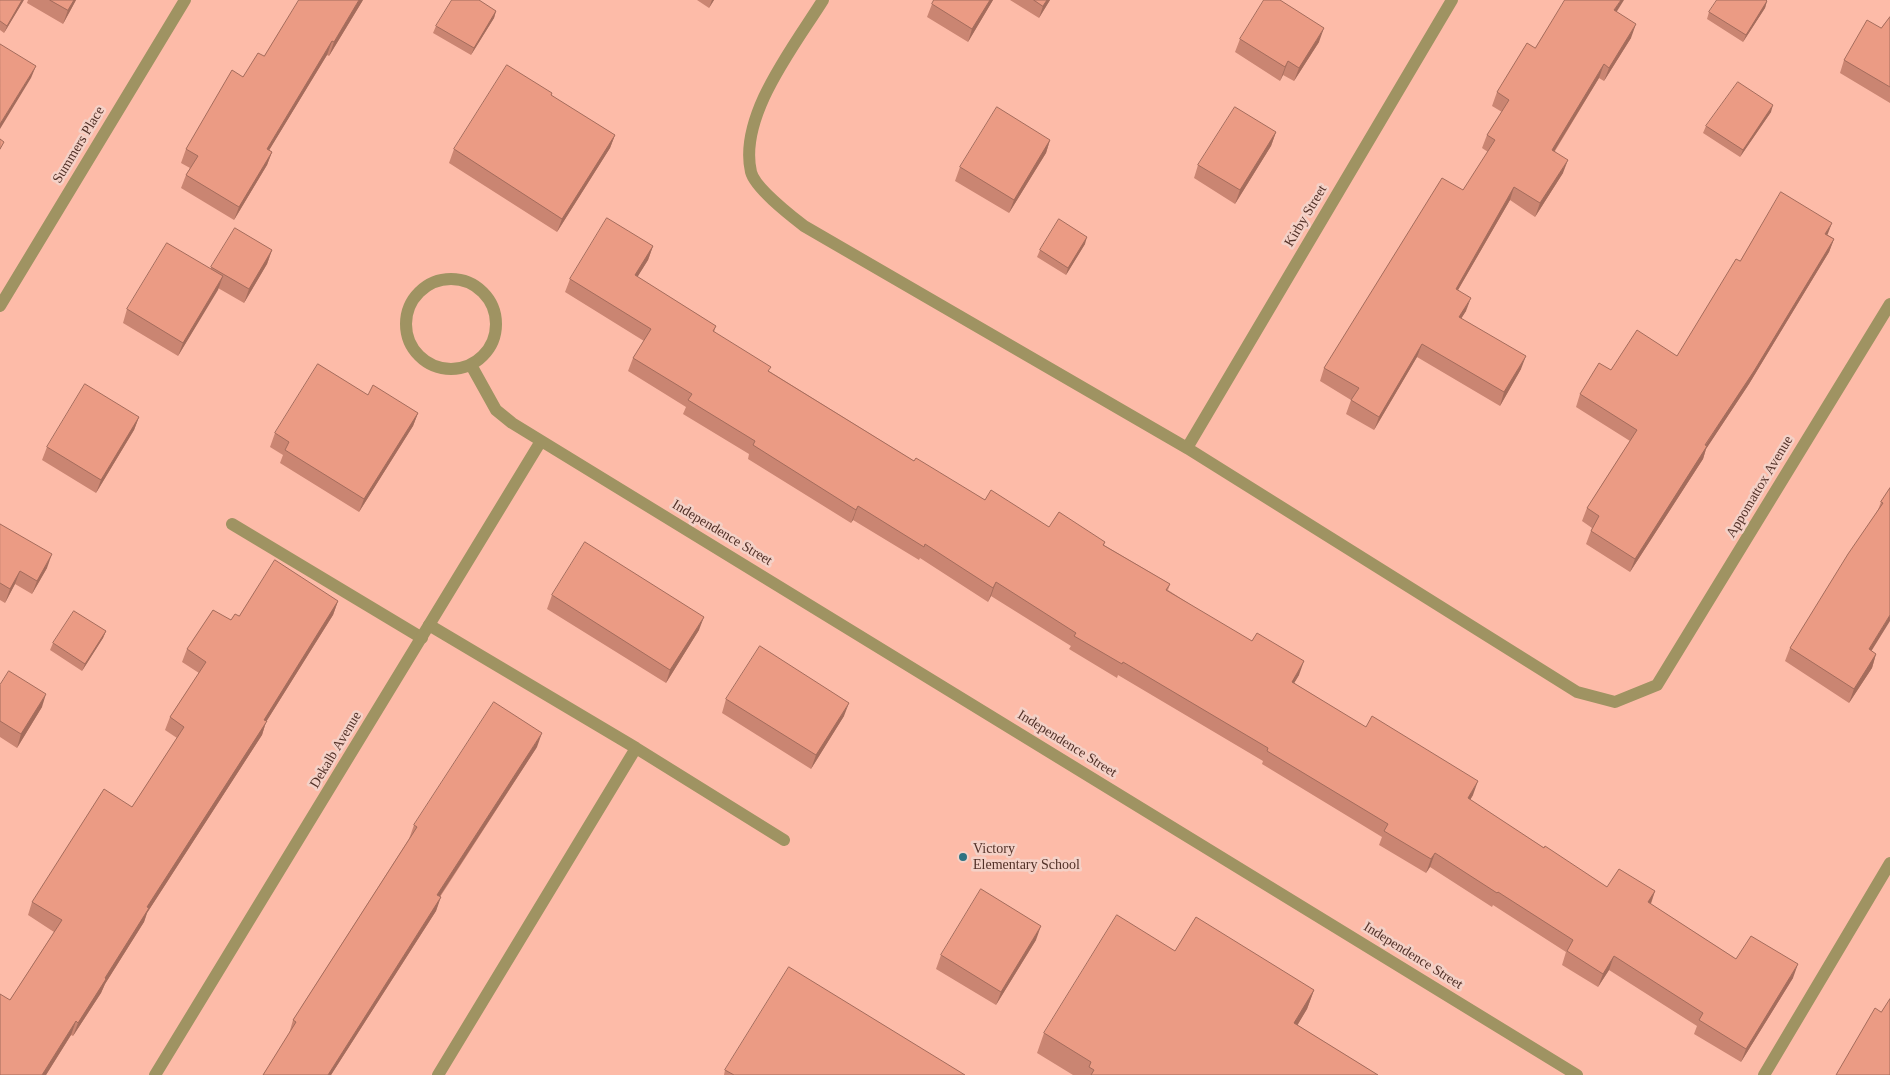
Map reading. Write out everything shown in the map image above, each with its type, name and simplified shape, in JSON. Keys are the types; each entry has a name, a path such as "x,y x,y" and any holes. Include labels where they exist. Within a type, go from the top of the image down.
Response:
{"street":[{"name":"Summers Place","path":"0,306 185,0"},
{"path":"823,0 774,77 754,122 750,144 751,173 774,201 804,226 1187,448"},
{"name":"Kirby Street","path":"1187,448 1452,0"},
{"path":"446,279 462,280 476,286 487,297 494,312 496,327 492,342 483,356 471,365 455,369 440,368 425,362 414,351 407,336 406,321 409,306 418,292 430,283 446,279"},
{"name":"Appomattox Avenue","path":"1187,448 1577,692 1615,702 1658,685 1890,304"},
{"name":"Independence Street","path":"471,365 496,410 512,423 1577,1075"},
{"name":"Dekalb Avenue","path":"155,1075 541,441"},
{"path":"232,524 422,638"},
{"path":"429,625 636,748 784,840"},
{"path":"438,1075 636,748"},
{"path":"1764,1075 1890,863"}],"building":[{"path":"0,0 22,0 7,26 0,21"},
{"path":"50,0 74,0 68,10"},
{"path":"299,0 359,0 267,149 272,152 239,207 186,175 198,156 186,149 232,70 243,77 258,53 264,56"},
{"path":"452,0 479,0 496,11 474,48 436,26"},
{"path":"934,0 990,0 972,29 932,4"},
{"path":"1034,0 1047,0 1043,6"},
{"path":"1264,0 1280,0 1324,28 1299,68 1288,61 1285,67 1240,39"},
{"path":"1565,0 1621,0 1614,10 1636,24 1609,68 1604,64 1552,150 1568,160 1540,203 1514,187 1456,289 1471,298 1459,317 1526,356 1504,392 1422,344 1379,417 1351,400 1359,388 1324,368 1442,178 1463,190 1495,140 1487,135 1509,100 1497,92 1527,43 1535,48"},
{"path":"1717,0 1767,1 1746,35 1709,12"},
{"path":"1890,17 1890,87 1844,60 1867,20 1881,28"},
{"path":"0,44 36,66 0,124"},
{"path":"507,65 615,135 562,219 454,149"},
{"path":"1738,82 1773,105 1743,150 1706,126"},
{"path":"997,107 1050,140 1014,200 960,167"},
{"path":"1235,107 1276,132 1240,190 1198,165"},
{"path":"0,139 4,142 0,149"},
{"path":"1781,192 1832,223 1825,234 1834,239 1754,371 1705,445 1707,446 1635,559 1591,531 1599,516 1587,508 1637,430 1580,394 1599,363 1611,370 1637,330 1677,356 1736,259 1740,261"},
{"path":"607,218 653,246 635,275 716,326 713,331 771,367 768,371 914,461 916,458 985,500 991,490 1049,527 1059,512 1105,542 1103,545 1170,584 1166,590 1252,641 1257,633 1304,661 1292,682 1366,727 1372,716 1478,781 1468,798 1607,887 1619,869 1655,891 1648,902 1736,959 1751,936 1798,964 1746,1049 1699,1020 1703,1013 1614,956 1603,974 1567,951 1573,940 1498,892 1435,853 1431,859 1384,831 1388,824 1267,751 1268,748 1123,662 1122,664 1074,636 1076,633 996,582 993,588 925,544 924,547 858,506 856,510 753,445 755,441 688,400 692,394 633,358 651,329 570,279"},
{"path":"1059,219 1087,237 1068,268 1040,250"},
{"path":"235,228 272,250 249,289 211,267"},
{"path":"167,243 223,276 183,343 127,309"},
{"path":"318,364 368,395 373,385 418,413 364,499 285,450 289,442 275,433"},
{"path":"85,384 139,417 101,480 47,447"},
{"path":"1890,488 1890,615 1869,649 1876,654 1854,689 1790,648 1848,554 1883,503 1881,502"},
{"path":"0,524 52,554 37,581 20,571 10,589 0,583"},
{"path":"585,542 704,617 670,670 552,595"},
{"path":"275,560 338,601 264,720 267,721 147,907 149,908 106,979 78,1023 76,1021 42,1075 0,1075 0,994 10,1000 62,920 32,902 104,789 132,807 184,727 170,717 206,662 187,649 213,610 231,620 235,614 239,616"},
{"path":"74,611 106,631 85,664 53,643"},
{"path":"760,646 849,703 816,755 726,699"},
{"path":"9,671 46,694 21,734 0,721 0,685"},
{"path":"494,702 542,733 437,895 441,897 328,1075 263,1075 296,1022 293,1020 417,827 414,825"},
{"path":"981,889 1041,926 1001,992 941,955"},
{"path":"1117,915 1175,951 1196,917 1314,990 1294,1023 1378,1075 1091,1075 1094,1070 1089,1067 1091,1062 1044,1033"},
{"path":"789,967 965,1075 734,1075 725,1070"},
{"path":"1890,999 1890,1075 1836,1075 1875,1008 1881,1012"}],"place":[{"name":"Victory Elementary School","path":"963,857"}]}
